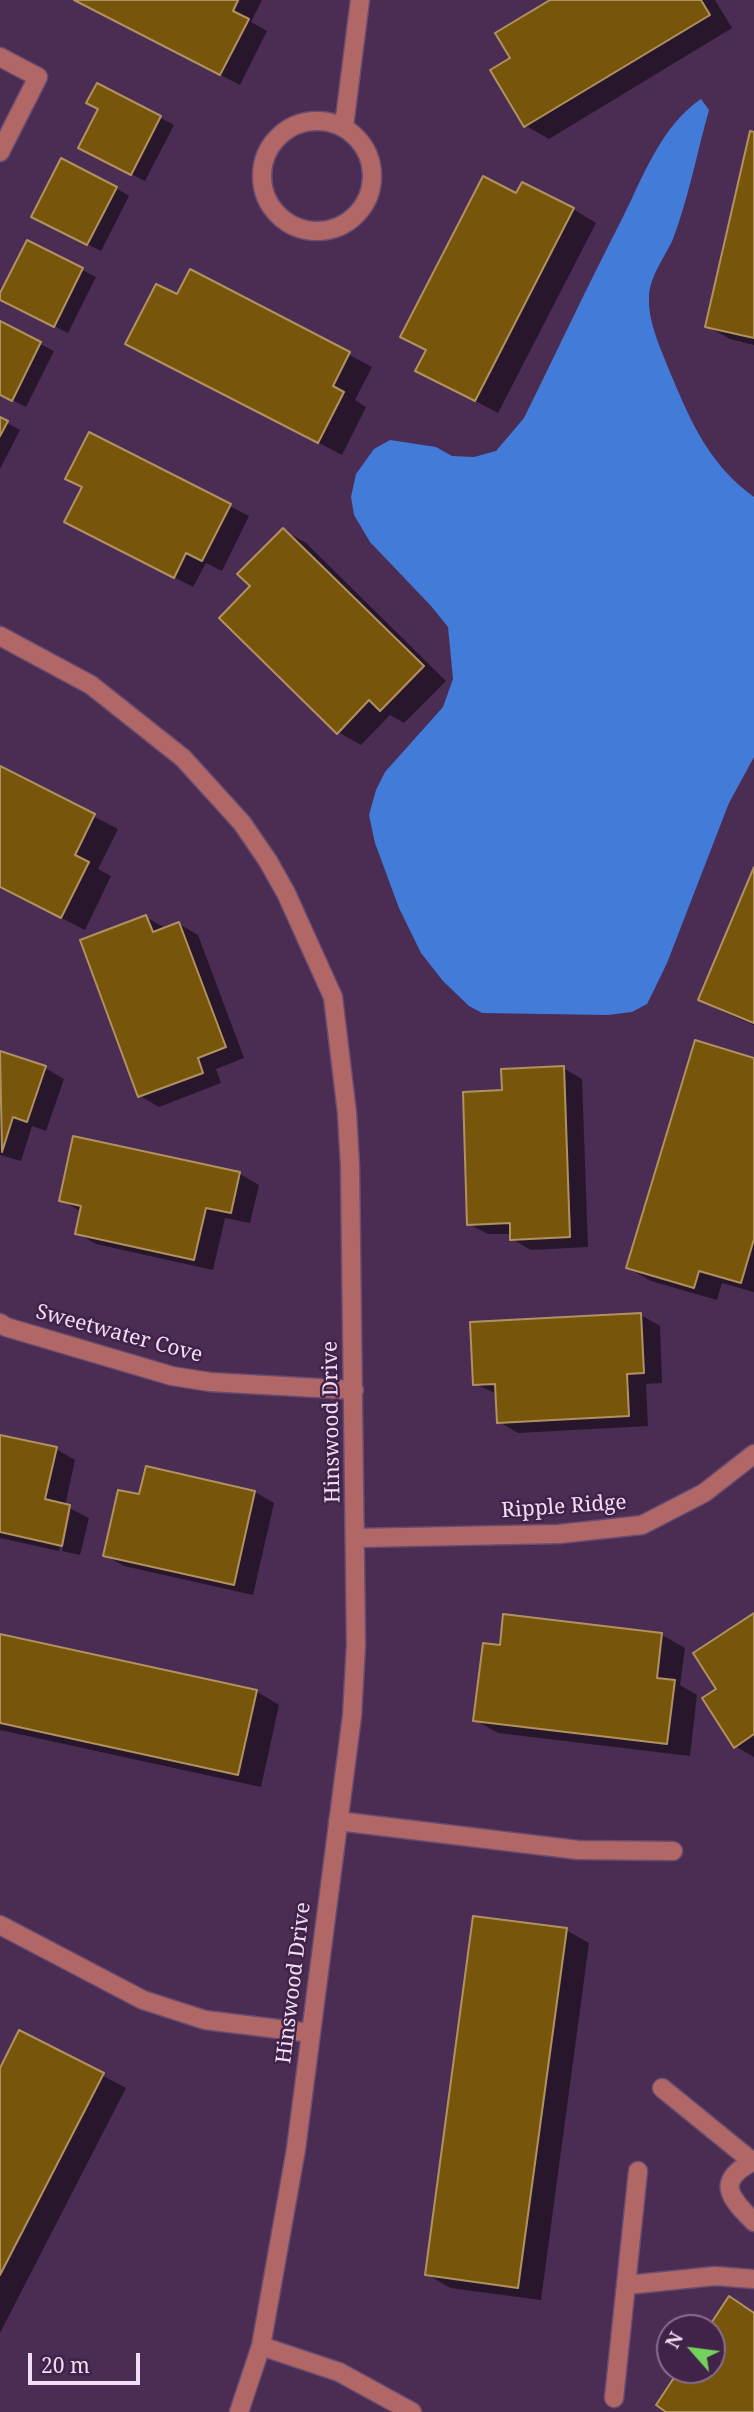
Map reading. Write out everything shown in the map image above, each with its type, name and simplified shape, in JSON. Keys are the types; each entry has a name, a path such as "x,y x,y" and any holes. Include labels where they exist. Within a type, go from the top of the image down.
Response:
{"street":[{"path":"344,126 360,0"},
{"path":"0,57 38,78 0,152"},
{"path":"308,120 344,126 359,138 368,153 373,170 372,188 365,205 353,218 337,228 320,232 302,230 286,222 273,209 264,193 261,174 265,156 275,139 290,127 308,120"},
{"name":"Hinswood Drive","path":"0,636 91,685 183,758 242,823 268,861 286,893 333,997 347,1113 354,1390 356,1657 352,1716 296,2150 261,2346 239,2412"},
{"name":"Sweetwater Cove","path":"0,1323 172,1376 210,1382 354,1390"},
{"name":"Ripple Ridge","path":"356,1538 559,1534 642,1525 704,1493 754,1454"},
{"path":"338,1821 578,1850 673,1851"},
{"path":"0,1925 143,2000 205,2020 311,2034"},
{"path":"662,2088 754,2162 738,2169 731,2178 730,2189 734,2201 754,2222"},
{"path":"614,2398 638,2171"},
{"path":"627,2285 715,2276 754,2279"},
{"path":"261,2346 338,2372 412,2412"}],"water":[{"path":"701,99 709,110 679,223 652,282 649,307 667,365 701,437 723,469 754,497 754,757 729,803 667,963 647,1004 632,1012 608,1015 482,1013 469,1006 443,981 421,953 399,908 375,843 369,815 376,790 385,772 443,707 453,679 448,627 370,542 354,515 351,497 356,474 374,449 390,440 436,447 452,456 474,457 496,451 524,418 654,153 675,123"}],"building":[{"path":"74,0 238,0 233,11 249,19 220,75"},
{"path":"550,0 701,0 710,15 524,127 490,70 510,58 495,33"},
{"path":"97,83 161,116 131,175 78,148 98,109 86,103"},
{"path":"750,131 754,132 754,338 705,327"},
{"path":"61,158 117,187 87,245 31,217"},
{"path":"483,176 516,193 522,182 574,208 475,401 415,371 426,350 400,337"},
{"path":"27,240 83,268 54,327 0,300 0,293"},
{"path":"190,269 350,352 333,386 344,392 318,443 125,344 156,284 177,294"},
{"path":"0,321 41,342 12,401 0,395"},
{"path":"0,417 8,421 0,436"},
{"path":"89,432 231,504 202,561 186,553 174,578 64,522 82,487 65,479"},
{"path":"283,528 424,666 380,711 369,700 337,734 219,618 250,586 237,574"},
{"path":"0,766 95,814 75,855 89,862 61,918 0,887"},
{"path":"754,867 754,1023 698,1000"},
{"path":"146,915 153,932 179,922 226,1047 198,1058 203,1073 138,1097 80,940"},
{"path":"695,1040 754,1058 754,1239 741,1283 699,1271 694,1288 626,1268"},
{"path":"0,1051 46,1066 27,1122 13,1117 2,1152"},
{"path":"564,1066 570,1237 510,1240 510,1223 467,1225 463,1092 502,1090 501,1069"},
{"path":"73,1136 240,1172 231,1213 206,1208 194,1260 75,1234 81,1206 59,1201"},
{"path":"641,1313 644,1373 627,1374 629,1416 497,1423 495,1384 473,1385 470,1322"},
{"path":"0,1435 57,1447 45,1499 70,1505 62,1546 0,1532"},
{"path":"146,1466 255,1491 234,1585 103,1556 118,1490 139,1494"},
{"path":"754,1613 754,1734 734,1748 702,1698 716,1689 693,1653"},
{"path":"503,1614 662,1633 657,1678 675,1680 667,1744 473,1721 483,1643 500,1645"},
{"path":"0,1634 257,1690 238,1775 0,1723"},
{"path":"473,1916 567,1928 518,2288 425,2275"},
{"path":"19,2030 104,2073 0,2275 0,2068"},
{"path":"729,2296 754,2313 754,2412 666,2412 656,2405 670,2384 726,2384 726,2314 717,2314"}]}
